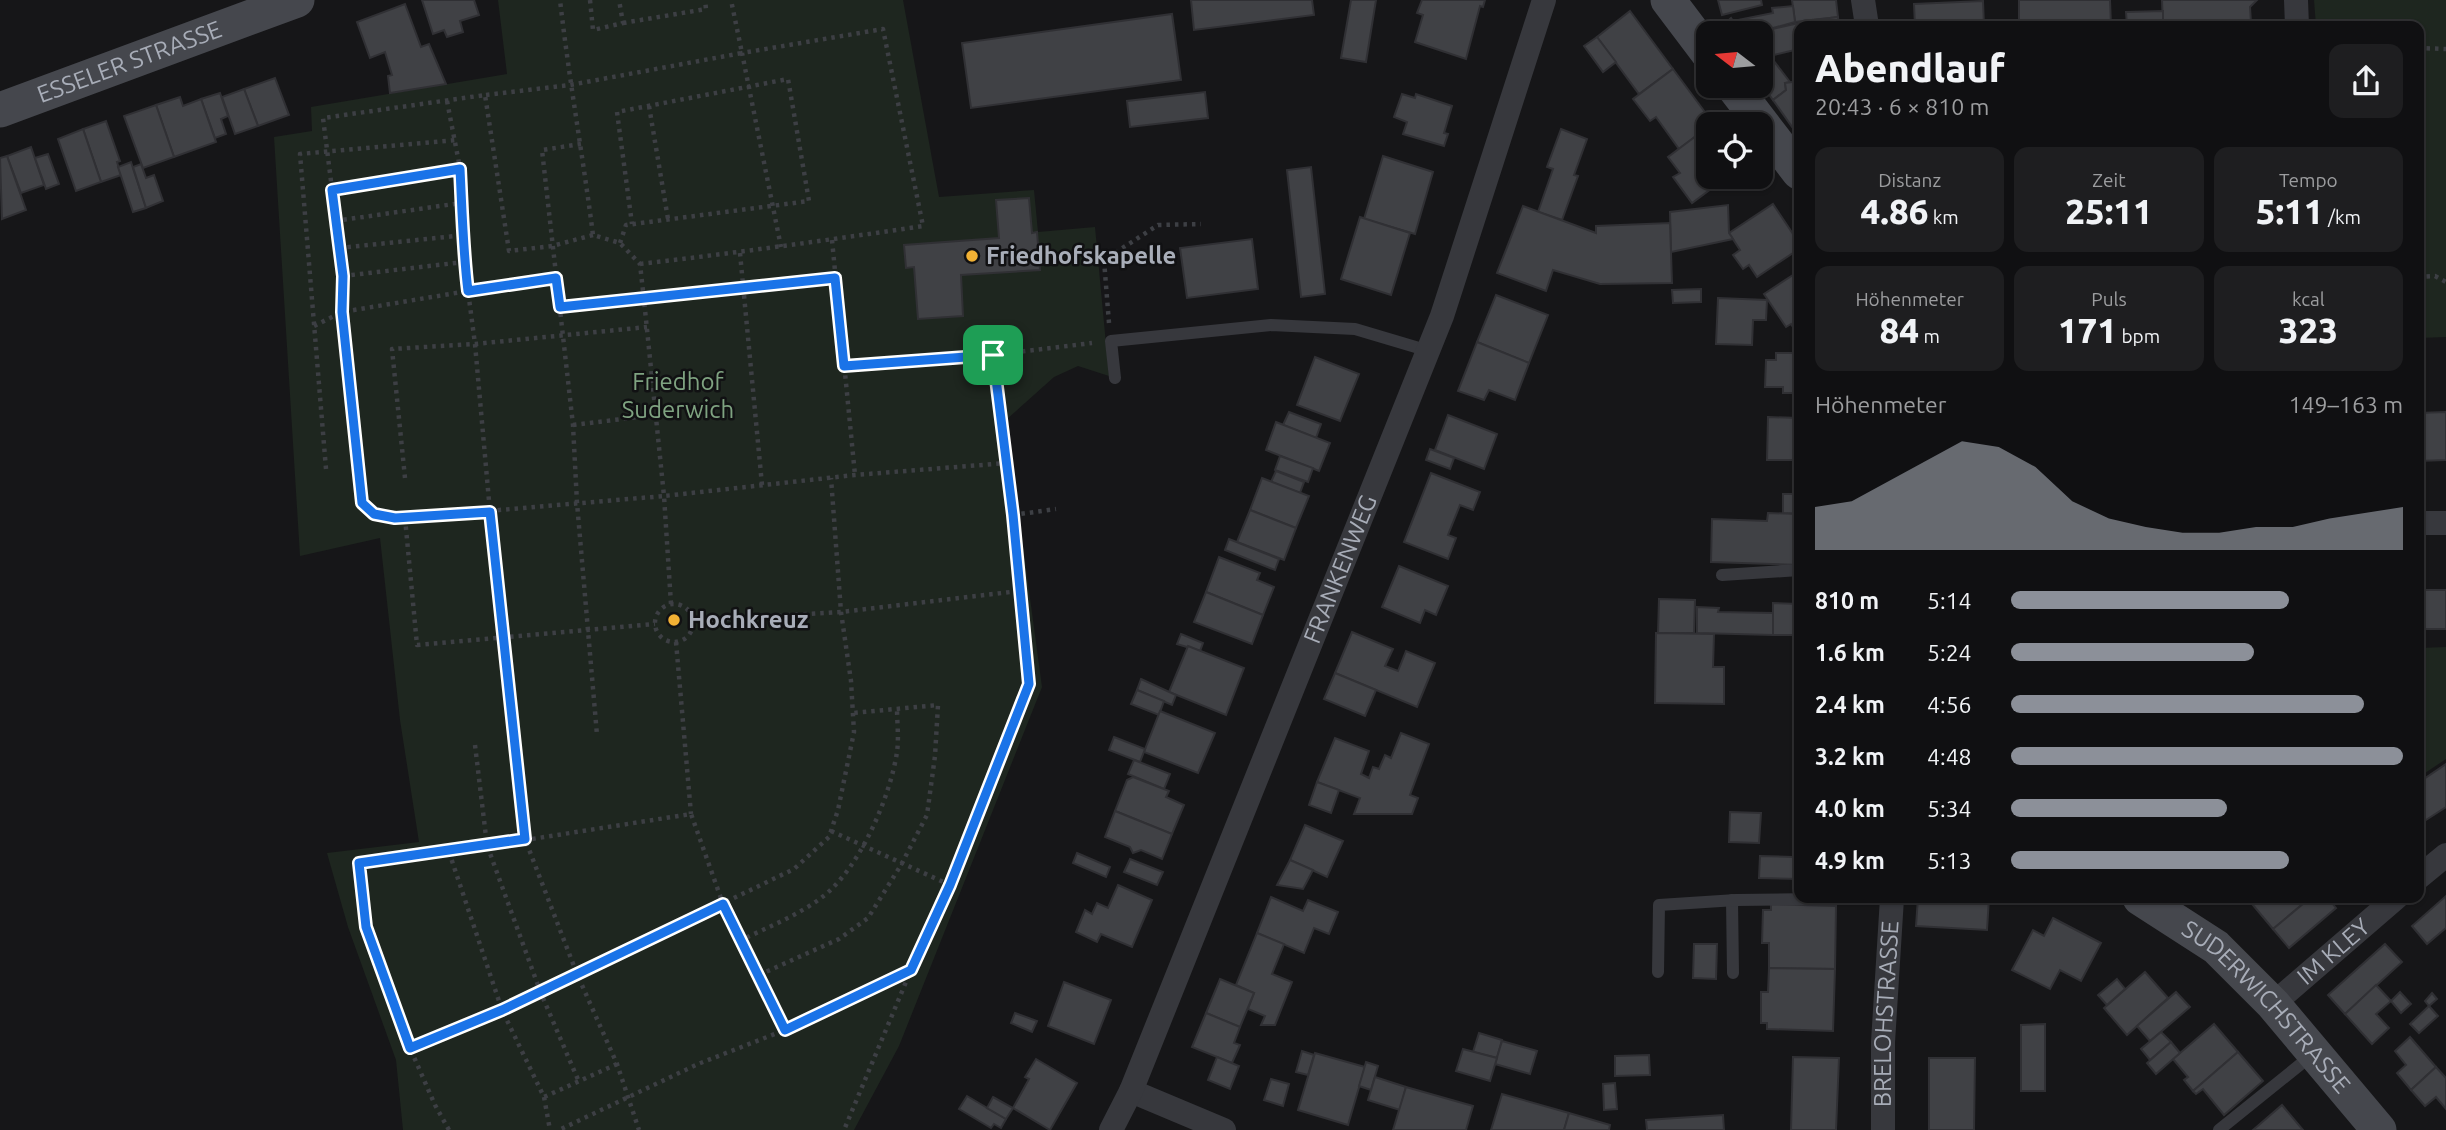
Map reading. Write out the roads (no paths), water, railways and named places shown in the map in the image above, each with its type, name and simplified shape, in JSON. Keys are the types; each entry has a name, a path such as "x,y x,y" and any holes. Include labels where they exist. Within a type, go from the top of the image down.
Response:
{"main road":[{"name":"ESSELER STRASSE","path":"0,110 297,0"},
{"path":"1668,0 1696,37"},
{"path":"1742,98 1794,165"},
{"name":"SUDERWICHSTRASSE","path":"2148,903 2216,947 2273,1004 2379,1130"}],"street":[{"name":"FRANKENWEG","path":"1111,1130 1131,1091 1429,351 1544,0"},
{"path":"1863,0 1866,21"},
{"path":"2296,0 2297,21"},
{"path":"2424,523 2446,523"},
{"path":"2424,873 2446,855"},
{"name":"BRELOHSTRASSE","path":"1883,1130 1883,1042 1890,903"},
{"name":"IM KLEY","path":"2273,1004 2390,903"},
{"path":"1131,1091 1224,1130"}],"lane":[{"path":"1115,379 1111,341 1271,326 1355,329 1429,351"},
{"path":"1722,575 1794,570"},
{"path":"1658,972 1659,905 1794,899"},
{"path":"1732,900 1733,973"},
{"path":"2219,1130 2315,1053"}],"place":[{"name":"Friedhofskapelle","path":"972,256"},
{"name":"Hochkreuz","path":"674,620"}],"park label":[{"name":"Friedhof Suderwich","path":"678,396"}]}
